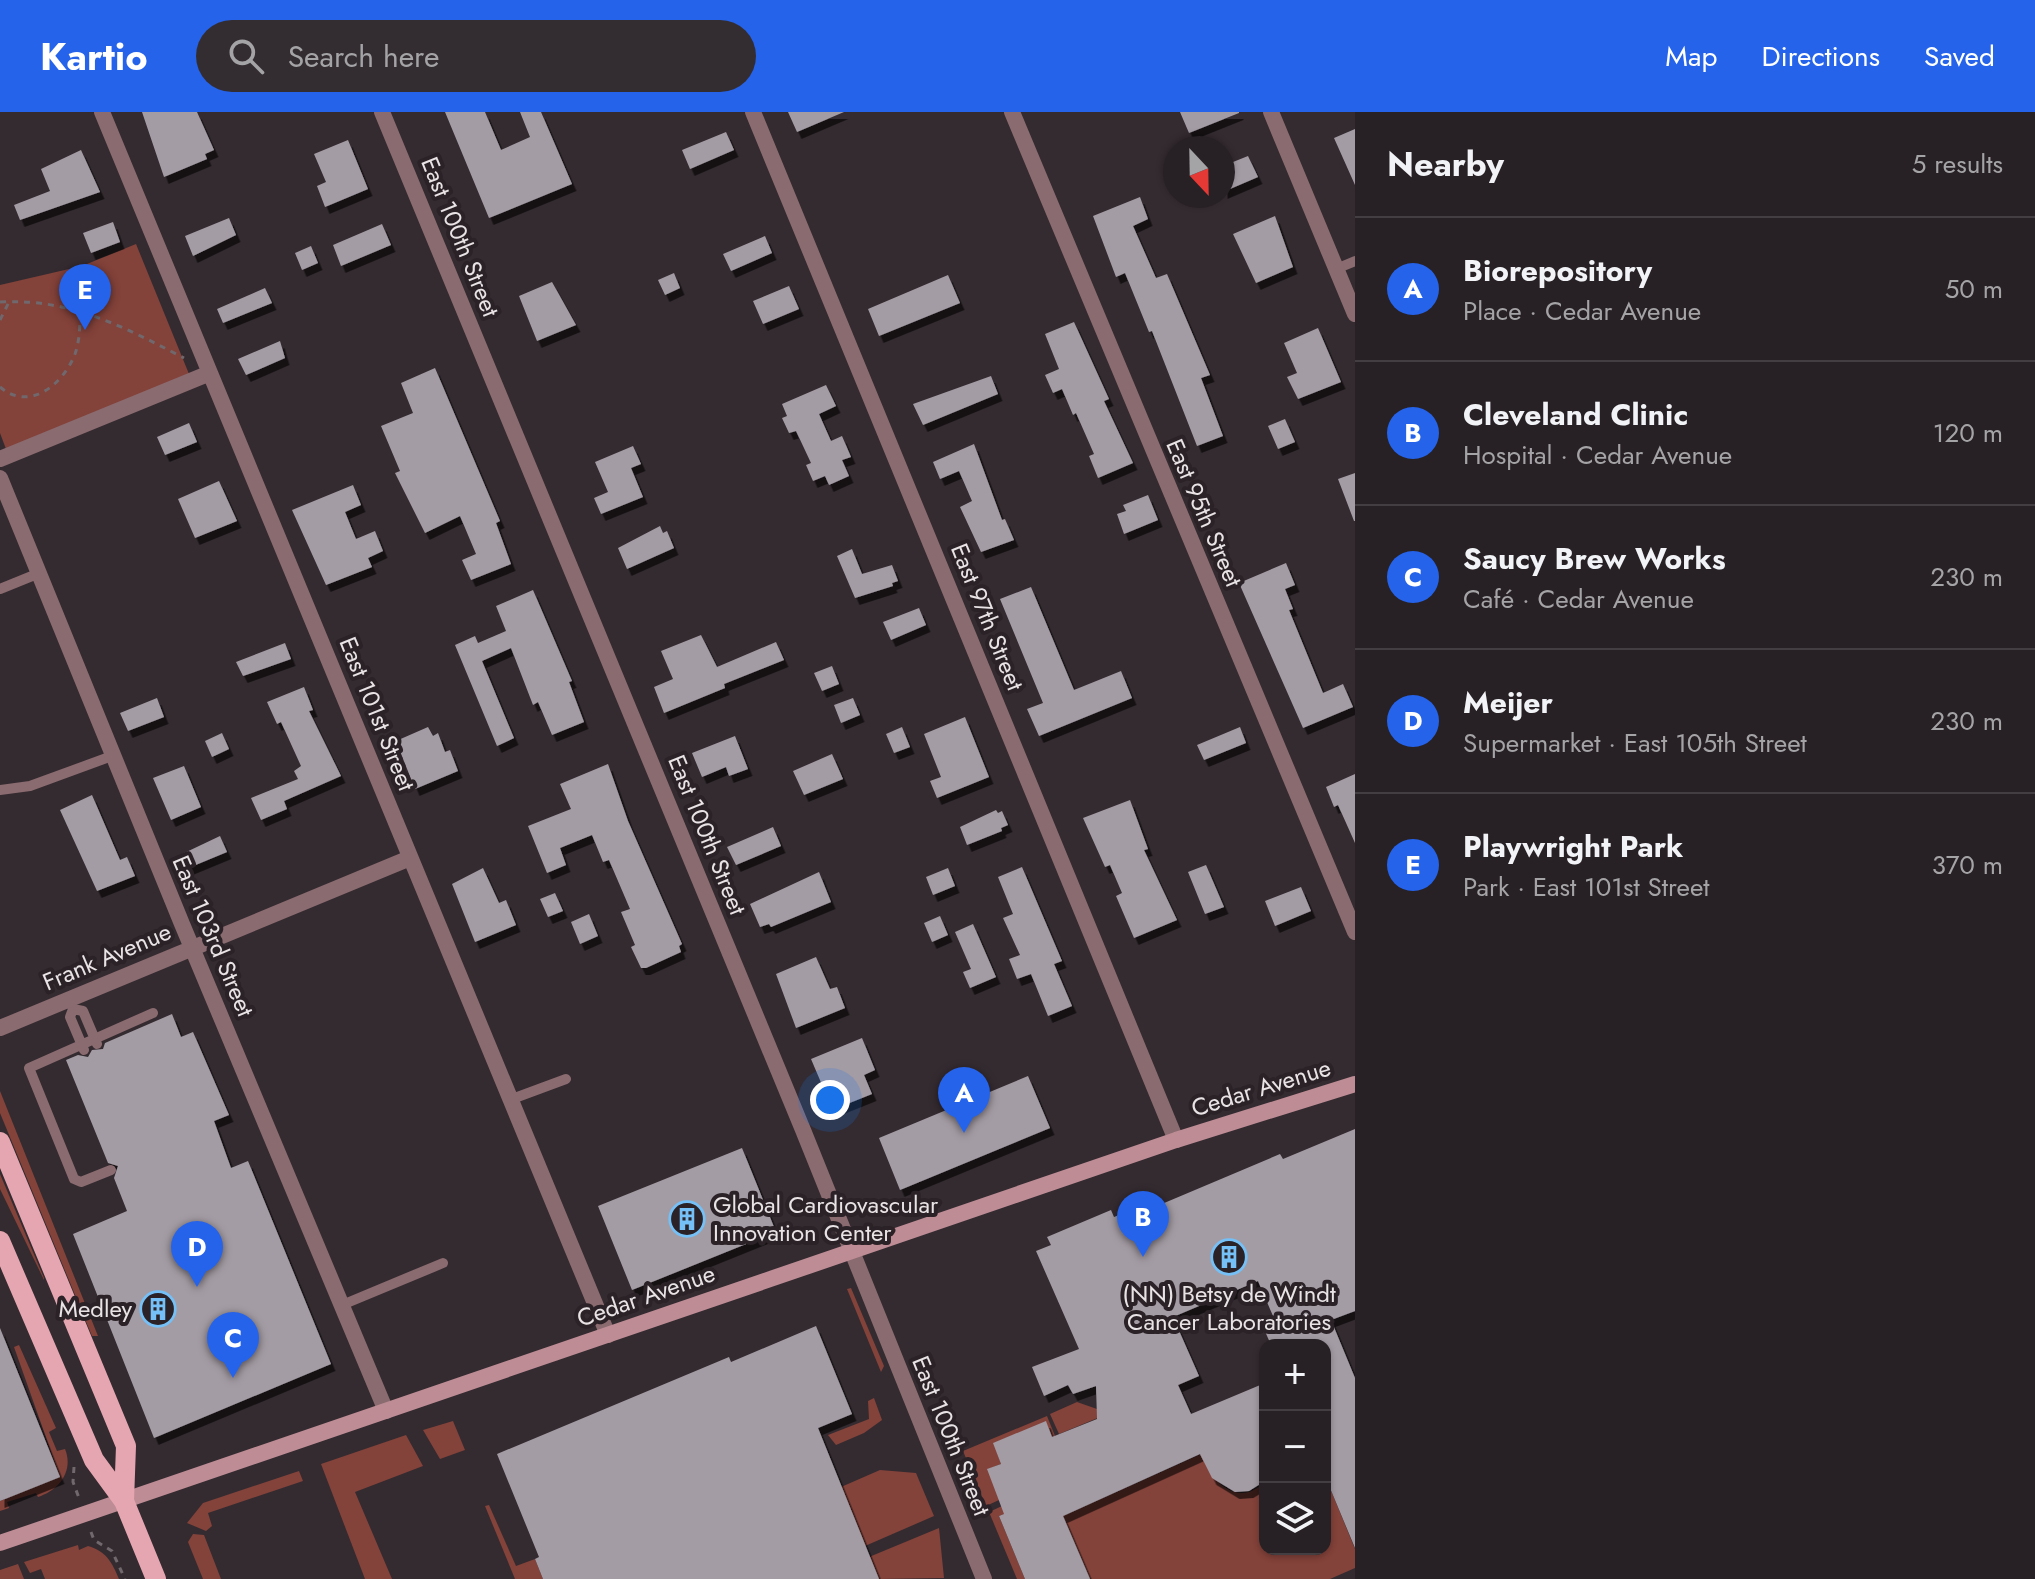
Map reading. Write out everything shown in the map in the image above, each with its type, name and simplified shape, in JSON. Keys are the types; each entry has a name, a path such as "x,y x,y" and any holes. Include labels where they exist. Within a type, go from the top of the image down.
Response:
{"main road":[{"path":"0,1142 126,1446 124,1501"},
{"path":"0,1241 94,1460 124,1501 156,1579"}],"street":[{"name":"East 101st Street","path":"102,112 608,1335"},
{"name":"East 100th Street","path":"382,112 984,1579"},
{"name":"East 97th Street","path":"753,112 1176,1140"},
{"name":"East 95th Street","path":"1012,112 1355,932"},
{"path":"1271,112 1355,314"},
{"path":"0,459 210,373"},
{"name":"East 103rd Street","path":"0,478 112,756 386,1411"},
{"name":"Frank Avenue","path":"0,1028 71,1004 192,948 410,858"},
{"name":"Cedar Avenue","path":"0,1543 1176,1140 1355,1084"}],"lane":[{"path":"1336,269 1355,261"},
{"path":"0,589 37,574"},
{"path":"0,790 30,786 112,756"},
{"path":"83,1046 70,1017 71,1004 83,1011 96,1041"},
{"path":"111,1170 81,1182 74,1179 29,1072 31,1065 96,1041 153,1013"},
{"path":"512,1099 566,1079"},
{"path":"342,1305 443,1263"}],"path":[{"path":"0,302 80,310 131,329 184,358"},
{"path":"0,320 10,302"},
{"path":"0,387 23,398 40,395 56,382 74,355 80,310"},
{"path":"92,1535 112,1551 125,1579"}],"shaded area":[{"path":"136,244 189,374 6,449 0,433 0,285 82,266"},
{"path":"0,1091 98,1336 92,1336 0,1113"},
{"path":"0,1174 44,1278 44,1280 0,1189"},
{"path":"851,1288 884,1366 881,1372 847,1289"},
{"path":"19,1345 56,1428 49,1432 57,1451 65,1449 68,1465 63,1479 52,1490 38,1497 36,1493 7,1502 9,1508 0,1511 0,1501 60,1477 14,1347"},
{"path":"874,1398 882,1420 864,1433 836,1445 828,1435 869,1419 868,1401"},
{"path":"1077,1402 1097,1409 1100,1417 1059,1434 1050,1414"},
{"path":"1047,1416 1055,1436 1052,1437 1046,1422 994,1443 1001,1464 988,1469 999,1500 986,1506 963,1451"},
{"path":"453,1421 465,1450 440,1459 423,1430"},
{"path":"406,1435 423,1466 355,1492 392,1579 365,1579 321,1464"},
{"path":"1206,1452 1212,1474 1226,1489 1246,1493 1259,1486 1259,1555 1331,1555 1331,1491 1355,1549 1355,1568 1330,1579 1090,1579 1063,1516"},
{"path":"880,1470 916,1473 934,1516 865,1546 841,1487"},
{"path":"299,1471 303,1481 208,1513 212,1526 206,1531 187,1523 203,1503"},
{"path":"489,1505 516,1566 535,1559 543,1579 515,1579 485,1506"},
{"path":"1002,1506 1005,1514 999,1516 1025,1579 1017,1579 989,1512"},
{"path":"939,1528 944,1578 879,1579 869,1557"},
{"path":"193,1534 204,1535 221,1579 203,1579 188,1542"},
{"path":"78,1545 79,1550 88,1546 104,1554 119,1579 45,1579 41,1569 30,1573 24,1562"},
{"path":"18,1564 24,1579 0,1579 0,1570"}],"building":[{"path":"142,112 197,112 214,150 205,154 207,159 164,177"},
{"path":"445,112 485,112 501,150 530,137 520,112 541,112 572,184 489,218"},
{"path":"788,112 844,112 797,132"},
{"path":"1180,112 1239,112 1239,113 1189,133"},
{"path":"1355,129 1355,185 1334,138"},
{"path":"726,132 734,150 690,169 682,150"},
{"path":"348,140 368,189 325,207 317,186 326,182 314,154"},
{"path":"81,150 100,192 20,220 14,205 50,191 41,169"},
{"path":"1248,156 1258,177 1235,187 1235,161"},
{"path":"1140,197 1148,219 1133,226 1156,278 1167,274 1210,375 1201,378 1223,436 1197,446 1152,331 1149,332 1125,273 1116,277 1093,216"},
{"path":"1275,216 1293,267 1256,283 1233,234"},
{"path":"229,218 236,235 193,256 185,236"},
{"path":"113,222 120,242 91,253 83,233"},
{"path":"382,224 391,245 341,266 333,245"},
{"path":"765,236 772,253 731,271 723,254"},
{"path":"311,246 318,263 302,270 295,253"},
{"path":"674,273 680,288 665,295 658,280"},
{"path":"948,275 960,303 879,336 868,309"},
{"path":"552,282 576,325 537,341 519,296"},
{"path":"789,286 799,309 763,324 753,301"},
{"path":"265,288 272,303 223,323 217,309"},
{"path":"1074,322 1109,399 1104,401 1133,463 1098,478 1089,456 1094,454 1076,413 1073,415 1062,389 1053,393 1045,375 1059,369 1045,334"},
{"path":"1318,328 1341,382 1298,399 1287,377 1297,373 1284,343"},
{"path":"280,341 285,358 246,375 238,359"},
{"path":"435,368 500,521 496,523 511,564 471,580 462,560 476,554 460,516 425,533 395,473 400,471 381,426 413,413 401,383"},
{"path":"991,376 998,394 923,425 913,404"},
{"path":"826,385 836,406 819,414 831,441 842,436 851,457 842,460 849,476 829,485 825,476 813,481 806,465 811,463 796,431 789,433 782,418 787,416 782,404"},
{"path":"1285,419 1295,442 1278,449 1268,426"},
{"path":"189,423 197,442 165,455 157,437"},
{"path":"974,444 1002,520 1005,519 1014,540 981,552 960,507 972,501 959,471 940,479 933,462"},
{"path":"633,446 641,464 631,468 643,497 601,514 594,498 608,492 595,462"},
{"path":"1355,473 1355,521 1354,521 1338,479"},
{"path":"219,481 237,521 195,538 178,499"},
{"path":"353,485 361,505 345,512 356,539 375,531 383,551 368,558 372,567 326,585 292,510"},
{"path":"1148,495 1158,520 1124,534 1117,514 1126,511 1123,505"},
{"path":"660,526 663,533 667,531 674,548 627,569 618,548"},
{"path":"852,549 862,574 892,565 898,581 892,583 893,586 855,598 837,556"},
{"path":"1286,563 1295,585 1285,589 1293,609 1289,610 1323,693 1343,684 1353,707 1303,728 1239,583"},
{"path":"1031,587 1074,690 1121,671 1132,698 1039,736 1027,709 1043,703 1000,599"},
{"path":"533,590 572,681 569,682 584,722 552,735 538,702 533,705 511,648 482,661 514,738 497,746 455,645 475,636 478,643 506,631 496,606"},
{"path":"919,608 926,625 891,640 883,622"},
{"path":"701,635 717,667 776,642 784,660 664,713 654,687 673,679 661,651"},
{"path":"285,643 291,659 243,676 236,662"},
{"path":"832,666 839,684 822,691 814,673"},
{"path":"304,687 313,710 309,711 341,776 284,801 287,809 261,820 251,798 298,779 294,771 301,766 281,722 277,724 267,702"},
{"path":"157,698 164,717 128,731 120,713"},
{"path":"853,698 860,715 841,723 834,705"},
{"path":"965,717 989,777 937,798 930,781 941,777 924,734"},
{"path":"428,727 433,736 438,733 445,752 450,750 458,771 415,789 396,741"},
{"path":"902,727 910,747 894,753 886,734"},
{"path":"1240,727 1246,743 1204,760 1197,745"},
{"path":"222,733 229,749 212,757 205,741"},
{"path":"735,736 748,769 729,776 726,767 702,777 692,753"},
{"path":"832,754 843,779 804,795 793,771"},
{"path":"608,764 628,821 682,944 679,946 681,952 646,968 641,968 631,947 635,945 621,912 630,909 609,860 603,862 592,835 560,848 566,865 547,873 528,826 571,809 560,784"},
{"path":"184,766 201,807 171,820 153,778"},
{"path":"1355,774 1355,843 1326,787"},
{"path":"92,795 120,860 127,857 135,876 97,891 60,810"},
{"path":"1130,800 1148,849 1144,850 1177,920 1134,938 1116,896 1122,893 1110,865 1105,867 1083,818"},
{"path":"996,810 998,813 1002,811 1008,825 1001,828 1002,831 967,845 960,827"},
{"path":"773,827 781,846 736,865 727,847"},
{"path":"220,836 227,852 186,869 180,855"},
{"path":"1206,865 1224,907 1205,914 1188,872"},
{"path":"1022,867 1062,961 1054,964 1072,1006 1048,1016 1031,974 1017,979 1009,959 1020,955 1003,918 1013,914 998,877"},
{"path":"483,868 499,903 506,900 516,925 475,942 452,884"},
{"path":"948,868 955,886 933,895 926,877"},
{"path":"819,872 831,902 771,927 769,924 760,927 750,904"},
{"path":"1301,887 1311,911 1275,926 1265,901"},
{"path":"555,893 563,911 548,917 540,899"},
{"path":"589,914 598,936 580,944 571,922"},
{"path":"940,916 948,935 932,942 924,923"},
{"path":"973,924 996,977 970,988 963,972 971,969 955,932"},
{"path":"816,957 830,989 837,987 845,1008 796,1028 776,974"},
{"path":"172,1014 181,1037 193,1032 229,1115 214,1121 231,1168 248,1161 331,1364 154,1438 73,1234 127,1211 114,1178 118,1166 108,1163 66,1060 78,1055 88,1057 92,1050 103,1049 105,1043"},
{"path":"862,1038 875,1070 864,1075 872,1094 837,1108 836,1104 831,1106 811,1059"},
{"path":"1028,1076 1050,1128 900,1190 879,1138"},
{"path":"1355,1129 1355,1311 1331,1320 1355,1378 1355,1548 1331,1490 1331,1339 1268,1339 1264,1329 1276,1323 1258,1281 1173,1317 1199,1376 1178,1385 1191,1414 1259,1386 1259,1485 1249,1491 1235,1492 1212,1478 1200,1454 1063,1516 1090,1579 1025,1579 999,1516 1004,1514 987,1469 1001,1464 993,1443 1046,1421 1052,1437 1097,1419 1096,1386 1073,1394 1068,1385 1044,1396 1032,1367 1079,1349 1036,1251 1051,1245 1047,1237 1111,1210 1114,1217 1129,1211 1131,1217 1280,1154 1283,1159"},
{"name":"Global Cardiovascular Innovation Center","path":"742,1148 776,1232 632,1290 598,1206"},
{"path":"816,1326 852,1414 818,1428 879,1579 543,1579 535,1559 539,1557 497,1454 729,1357 731,1362"},
{"path":"0,1328 60,1477 0,1501"}],"place":[{"name":"Playwright Park","path":"85,330"},
{"name":"Biorepository","path":"964,1133"},
{"name":"Global Cardiovascular Innovation Center","path":"687,1219"},
{"name":"Cleveland Clinic","path":"1143,1257"},
{"name":"(NN) Betsy de Windt Cancer Laboratories","path":"1229,1257"},
{"name":"Meijer","path":"197,1287"},
{"name":"Medley","path":"158,1309"},
{"name":"Saucy Brew Works","path":"233,1378"}]}
